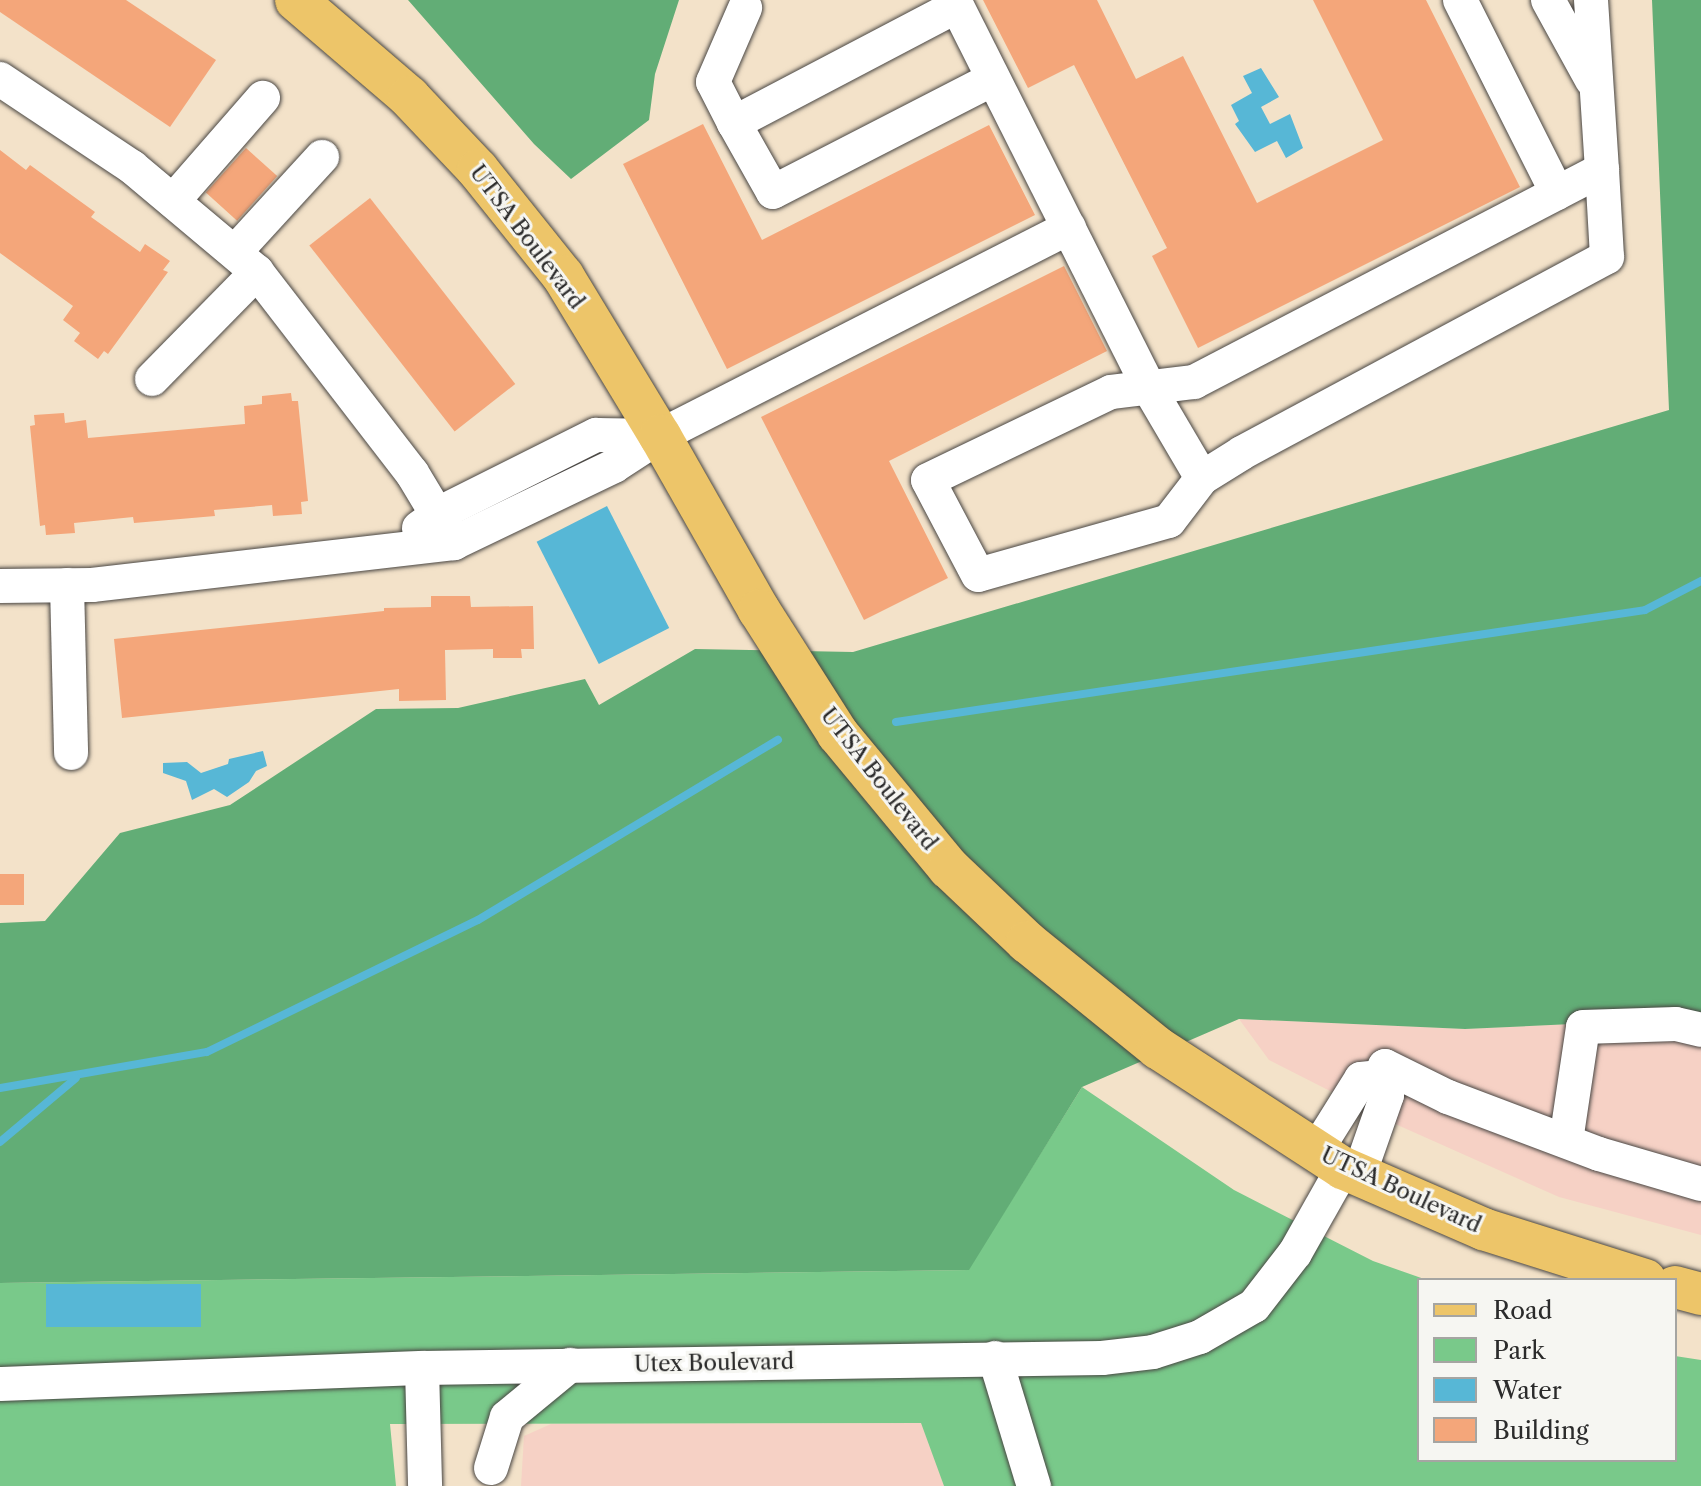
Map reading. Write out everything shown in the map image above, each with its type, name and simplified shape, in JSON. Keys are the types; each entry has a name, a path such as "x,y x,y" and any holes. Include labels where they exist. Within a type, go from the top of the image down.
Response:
{"main road":[{"name":"UTSA Boulevard","path":"296,0 409,97 478,170 563,276 660,436 759,610 838,734 949,868 1027,942 1158,1048 1339,1165 1483,1229 1639,1278"},
{"path":"1677,1288 1701,1294"}],"street":[{"path":"1460,0 1557,193"},
{"path":"1548,0 1596,89"},
{"path":"1591,0 1596,89 1602,170 1607,257 1242,453 1202,478 1169,521 978,575 928,480 1111,392 1194,382 1602,170"},
{"path":"751,3 713,82 773,192 993,79"},
{"path":"734,123 956,3 1149,388 1202,478"},
{"path":"0,79 132,167 246,262 412,473 446,529"},
{"path":"173,201 263,98"},
{"path":"152,379 246,262 322,157"},
{"path":"0,586 67,585 387,553 614,466 660,436 1069,228"},
{"path":"67,585 71,753"},
{"path":"1566,1141 1583,1027 1676,1024 1701,1030"},
{"path":"1339,1165 1387,1095 1380,1077 1385,1066 1448,1097 1566,1141 1701,1184"},
{"path":"1339,1165 1361,1079 1380,1077"},
{"name":"Utex Boulevard","path":"0,1384 422,1368 1102,1358 1153,1352 1200,1337 1254,1306 1295,1253 1339,1165"},
{"path":"995,1358 1034,1486"},
{"path":"491,1477 499,1432 507,1417 570,1365"},
{"path":"489,1367 491,1477"},
{"path":"422,1368 425,1486"}],"shaded area":[{"path":"1701,1018 1701,1235 1559,1197 1393,1123 1269,1060 1239,1019 1465,1029"},
{"path":"922,1423 944,1486 521,1486 524,1436 551,1424"}],"green space":[{"path":"408,0 679,0 655,74 649,120 571,179 534,144"},
{"path":"1652,0 1701,0 1701,1018 1465,1029 1239,1019 1082,1087 969,1270 0,1283 0,923 45,921 120,833 230,805 376,709 458,708 585,679 599,705 695,649 853,652 1669,410"},
{"path":"1082,1087 1234,1190 1373,1261 1421,1278 1417,1278 1417,1462 1677,1462 1677,1356 1701,1360 1701,1486 944,1486 921,1423 390,1424 396,1486 0,1486 0,1283 968,1270"}],"water":[{"path":"1261,68 1279,97 1261,107 1270,124 1290,114 1303,148 1286,158 1277,141 1255,152 1235,124 1239,121 1231,105 1252,93 1243,76"},
{"path":"607,506 669,628 599,664 537,542"},
{"path":"263,751 267,766 256,771 249,782 227,797 214,789 192,800 186,781 163,773 163,763 187,762 201,773 228,764 229,759"},
{"path":"46,1284 201,1284 201,1327 46,1327"}],"building":[{"path":"0,0 126,0 216,60 170,127 0,12"},
{"path":"983,0 1097,0 1136,79 1183,56 1257,203 1383,140 1313,0 1426,0 1520,187 1198,348 1152,256 1167,248 1074,65 1028,88"},
{"path":"703,124 762,240 989,125 1035,215 727,369 623,164"},
{"path":"246,148 277,176 237,221 206,193"},
{"path":"0,150 26,170 30,165 95,212 91,217 140,252 145,244 170,261 163,270 168,272 108,354 104,351 98,359 74,341 80,333 63,320 73,306 0,253"},
{"path":"370,198 515,384 455,431 309,245"},
{"path":"1064,266 1107,351 889,461 948,578 864,620 761,417"},
{"path":"291,393 292,401 298,401 308,501 301,502 302,514 273,516 272,505 214,510 215,516 134,523 133,517 74,523 75,533 46,535 45,525 40,526 30,426 35,425 34,415 64,413 65,423 86,420 88,438 245,424 244,406 262,404 262,396"},
{"path":"431,596 470,596 471,607 533,606 534,649 521,649 522,658 493,658 493,649 445,650 446,700 399,701 399,689 122,718 114,639 384,611 384,608 431,607"},
{"path":"0,874 24,874 24,905 0,905"}],"waterway":[{"path":"896,722 1645,610 1701,581"},
{"path":"0,1088 207,1052 478,920 778,740"},
{"path":"0,1142 76,1078"}]}
